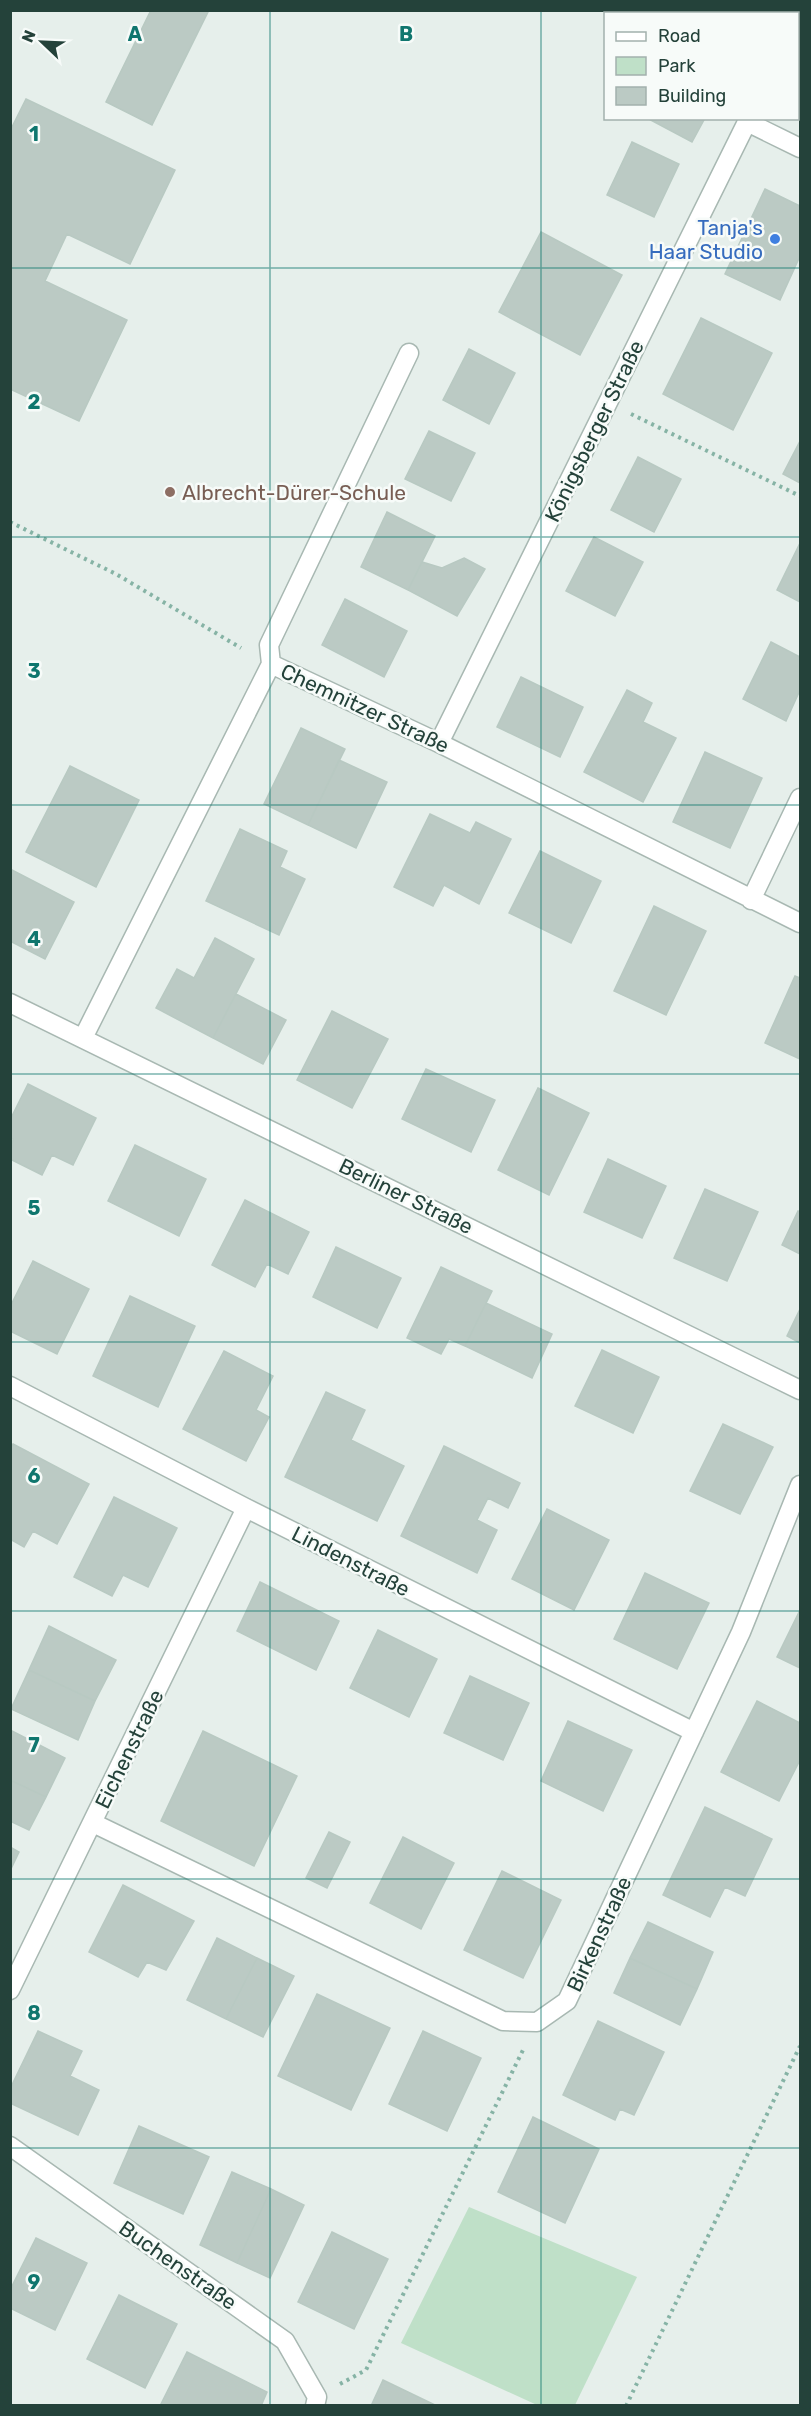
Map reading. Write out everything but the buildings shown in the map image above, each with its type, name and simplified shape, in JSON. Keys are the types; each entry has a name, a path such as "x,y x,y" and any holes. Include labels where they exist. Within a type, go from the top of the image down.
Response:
{"street":[{"path":"748,120 801,148"},
{"name":"Königsberger Straße","path":"439,743 748,120"},
{"path":"271,664 269,645 409,353"},
{"name":"Chemnitzer Straße","path":"82,1038 271,664 439,743 801,923"},
{"path":"751,900 801,798"},
{"name":"Berliner Straße","path":"10,1003 801,1390"},
{"name":"Lindenstraße","path":"10,1386 246,1508 694,1732"},
{"name":"Birkenstraße","path":"537,2022 567,2001 741,1632 801,1485"},
{"name":"Eichenstraße","path":"10,1990 246,1508"},
{"path":"93,1823 503,2021 537,2022"},
{"name":"Buchenstraße","path":"10,2146 285,2341 316,2401"}],"path":[{"path":"608,402 801,496"},
{"path":"10,522 116,574 271,664"},
{"path":"316,2401 366,2370 537,2022"},
{"path":"626,2406 801,2046"}],"green space":[{"path":"469,2207 637,2277 575,2405 537,2405 401,2343"}],"place":[{"name":"Tanja's Haar Studio","path":"775,239"},
{"name":"Albrecht-Dürer-Schule","path":"170,492"}]}
